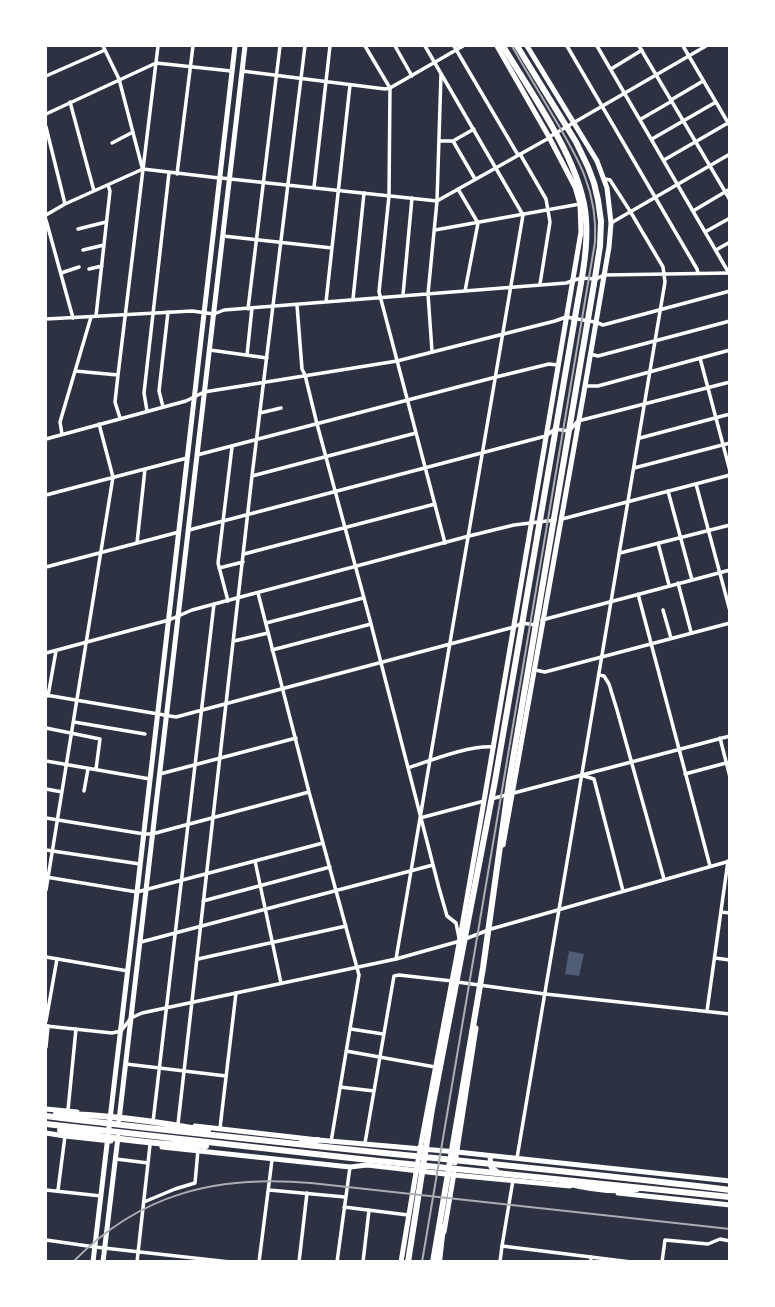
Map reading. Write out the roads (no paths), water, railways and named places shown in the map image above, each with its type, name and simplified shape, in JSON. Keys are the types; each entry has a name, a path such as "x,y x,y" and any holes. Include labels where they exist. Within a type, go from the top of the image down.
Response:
{"highway":[{"path":"404,1262 495,781 587,242 584,202 575,173 556,135 503,46"},
{"path":"433,1262 482,968 511,770 596,278 601,234 598,200 588,167 576,142 517,46"},
{"path":"46,1113 182,1126 303,1143 318,1140"},
{"path":"46,1113 357,1151 730,1190"},
{"path":"46,1125 97,1137 218,1146 367,1165"},
{"path":"46,1125 537,1176 581,1186 622,1191 653,1188 730,1197"},
{"path":"440,1262 443,1204"}],"main road":[{"path":"93,1262 234,46"},
{"path":"103,1262 246,46"},
{"path":"404,1262 416,1171 485,801 581,232 580,204 575,187 497,46"},
{"path":"440,1262 499,864 585,386 611,223 607,188 597,161 527,46"},
{"path":"46,1113 68,1111 111,1115 331,1142 457,1152 730,1181"},
{"path":"46,1133 349,1164"},
{"path":"389,1167 404,1163 405,1156 392,1147"},
{"path":"490,1156 491,1167 508,1175 621,1188 640,1195"},
{"path":"367,1165 730,1206"}],"street":[{"path":"120,418 116,402 118,376 158,46"},
{"path":"177,174 193,46"},
{"path":"247,355 262,182 280,46"},
{"path":"178,1125 256,440 305,46"},
{"path":"314,187 330,46"},
{"path":"365,46 390,88 389,196 380,292 445,543"},
{"path":"394,46 412,76"},
{"path":"396,959 523,215 425,46"},
{"path":"242,71 390,88 455,48 464,46"},
{"path":"567,46 698,274"},
{"path":"46,319 192,311 214,314 224,310 573,282 581,278 596,279 604,275 729,274 599,46"},
{"path":"664,160 729,125 683,46"},
{"path":"73,318 46,218 65,204 143,169 437,201 706,46"},
{"path":"46,76 104,48 118,79 143,169"},
{"path":"455,48 546,199 550,222 539,285"},
{"path":"611,69 641,48 730,200"},
{"path":"46,114 156,64 231,71"},
{"path":"432,352 428,294 437,201 441,73"},
{"path":"641,120 703,81"},
{"path":"326,302 350,85"},
{"path":"70,102 94,191"},
{"path":"652,139 716,102"},
{"path":"46,127 65,204"},
{"path":"439,141 453,141 474,129"},
{"path":"112,143 133,132"},
{"path":"453,141 475,179"},
{"path":"136,144 146,142"},
{"path":"611,223 730,154"},
{"path":"148,411 144,393 169,173"},
{"path":"517,1158 665,282 663,267 630,211 610,180 603,178"},
{"path":"62,434 60,422 94,316 107,222 110,191 107,185"},
{"path":"458,189 478,222 465,291"},
{"path":"693,211 730,189"},
{"path":"353,300 364,193"},
{"path":"403,295 412,198"},
{"path":"435,230 580,204"},
{"path":"705,232 730,218"},
{"path":"78,229 107,222"},
{"path":"223,236 332,248"},
{"path":"716,250 730,243"},
{"path":"83,250 104,245"},
{"path":"89,269 102,266"},
{"path":"60,273 79,267"},
{"path":"46,439 186,401 204,392 397,361 566,317 603,325 730,291"},
{"path":"297,305 302,369 447,916 456,923 460,940"},
{"path":"163,407 159,391 168,312"},
{"path":"590,354 598,356 730,321"},
{"path":"209,349 267,358"},
{"path":"585,386 598,386 730,350"},
{"path":"46,653 169,620 192,610 469,536 514,525 561,519 730,473 700,358"},
{"path":"197,455 496,377 549,364 558,365"},
{"path":"75,371 118,376"},
{"path":"188,530 546,436 555,429 569,431 578,421 730,382"},
{"path":"260,413 281,408"},
{"path":"640,438 730,414"},
{"path":"46,890 113,477 99,424"},
{"path":"252,476 417,433"},
{"path":"634,468 730,443"},
{"path":"228,601 218,563 232,447"},
{"path":"46,495 187,458"},
{"path":"137,544 145,469"},
{"path":"696,484 730,611"},
{"path":"668,491 692,580"},
{"path":"244,554 435,504"},
{"path":"620,553 730,525"},
{"path":"46,567 179,532"},
{"path":"658,543 670,586"},
{"path":"219,568 243,562"},
{"path":"56,651 47,696 176,717 522,623 536,625 544,619 730,570"},
{"path":"678,583 692,633"},
{"path":"258,593 359,975 331,1142"},
{"path":"638,594 710,866"},
{"path":"266,623 363,597"},
{"path":"153,1122 214,604"},
{"path":"663,610 671,639"},
{"path":"535,670 545,672 730,623"},
{"path":"272,650 371,624"},
{"path":"234,641 268,633"},
{"path":"599,675 604,676 609,684 664,879"},
{"path":"74,722 145,734"},
{"path":"46,728 100,739 96,769"},
{"path":"420,818 730,736"},
{"path":"160,774 296,738"},
{"path":"720,738 730,776"},
{"path":"408,768 484,746 494,747"},
{"path":"46,761 150,779"},
{"path":"685,774 726,763"},
{"path":"84,791 88,768"},
{"path":"582,775 594,779 623,891"},
{"path":"46,789 62,792"},
{"path":"46,818 152,834 309,792"},
{"path":"47,877 138,892 323,844"},
{"path":"46,849 140,864"},
{"path":"255,861 281,984"},
{"path":"46,1024 112,1033 121,1031 131,1018 142,1013 396,959 558,909 729,861 708,1011"},
{"path":"140,942 433,865"},
{"path":"203,901 330,867"},
{"path":"721,912 730,913"},
{"path":"197,959 346,926"},
{"path":"46,957 128,971"},
{"path":"715,958 730,960"},
{"path":"46,1047 46,1024 57,959"},
{"path":"364,1145 394,976 730,1014"},
{"path":"220,1128 236,993"},
{"path":"68,1111 76,1028"},
{"path":"350,1029 383,1034"},
{"path":"346,1051 435,1067"},
{"path":"126,1064 226,1076"},
{"path":"340,1087 374,1091"},
{"path":"58,1191 65,1136"},
{"path":"137,1262 150,1145"},
{"path":"144,1202 195,1183 198,1150"},
{"path":"259,1262 272,1157"},
{"path":"115,1159 148,1163"},
{"path":"337,1262 349,1164"},
{"path":"500,1262 513,1180"},
{"path":"46,1190 101,1196"},
{"path":"269,1190 345,1198"},
{"path":"299,1262 307,1193"},
{"path":"344,1207 409,1216"},
{"path":"363,1262 369,1210"},
{"path":"46,1240 230,1262"},
{"path":"662,1262 665,1240 708,1244 720,1240 730,1241"},
{"path":"502,1246 631,1262"}],"water":[{"path":"569,951 584,954 579,976 565,974"}],"railway":[{"path":"422,1262 595,242 593,207 584,176 571,146 512,46"},
{"path":"73,1262 125,1219 153,1205 212,1186 244,1182 311,1183 730,1229"}]}
